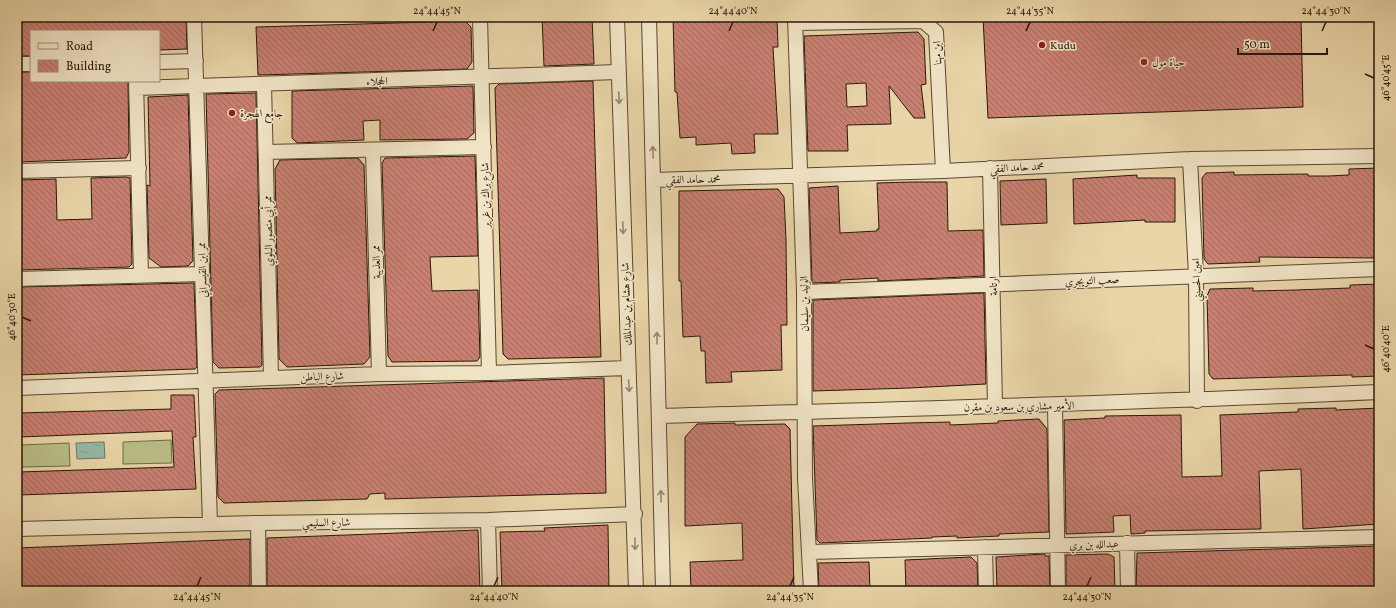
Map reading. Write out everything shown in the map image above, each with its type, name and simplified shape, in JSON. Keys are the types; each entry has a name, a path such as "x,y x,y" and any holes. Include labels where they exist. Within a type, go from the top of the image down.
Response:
{"street":[{"name":"ممر ابن القيسراني","path":"194,17 210,524"},
{"name":"شارع براك بن غرير","path":"480,17 483,78 489,373"},
{"name":"شارع هشام بن عبدالملك","path":"617,17 628,368 635,514 636,591"},
{"path":"649,17 663,591"},
{"name":"ابن مهنا","path":"795,20 923,21 936,32 943,171"},
{"name":"الوليد بن سليمان","path":"795,20 804,292 805,478 811,591"},
{"path":"160,62 196,61"},
{"path":"17,64 30,64"},
{"name":"الحجلاء","path":"136,84 264,84 483,78 618,72"},
{"path":"136,84 141,275"},
{"name":"ممر أبي منصور البلوي","path":"264,84 271,378"},
{"path":"266,152 484,147"},
{"name":"ممر العذيبة","path":"373,150 380,374"},
{"name":"محمد حامد الفقي","path":"654,180 943,171 1190,159 1379,156"},
{"name":"امين الحسيني","path":"1190,159 1196,275 1197,401"},
{"path":"17,171 139,168"},
{"name":"ارتامة","path":"990,168 995,405"},
{"name":"صعب التويجري","path":"804,292 1196,275 1379,269"},
{"path":"17,279 202,274"},
{"name":"شارع الباطن","path":"17,388 380,374 489,373 628,368"},
{"name":"الأمير مشاري بن سعود بن مقرن","path":"659,416 995,405 1055,406 1379,392"},
{"path":"1055,406 1058,591"},
{"name":"شارع السليمي","path":"17,529 258,523 488,520 635,514"},
{"path":"488,520 490,591"},
{"path":"258,523 259,591"},
{"name":"عبدالله بن بري","path":"810,552 1379,537"},
{"path":"1127,543 1128,591"},
{"path":"985,547 986,591"}],"green space":[{"path":"171,440 172,463 123,464 123,442"},
{"path":"69,443 70,466 22,467 21,445"}],"water":[{"path":"104,442 105,458 77,459 76,443"}],"building":[{"path":"17,17 186,17 187,49 160,50 160,30 30,30 30,56 17,56"},
{"path":"542,17 592,17 594,64 544,66"},
{"path":"673,17 777,17 778,47 773,47 778,134 754,134 755,153 732,154 731,143 696,145 696,137 680,138 677,92 675,92"},
{"name":"حياة مول","path":"983,17 1301,17 1303,107 988,118"},
{"path":"465,21 471,27 472,62 467,69 258,75 256,27"},
{"path":"918,32 924,39 926,84 921,85 925,118 914,118 889,86 891,124 847,125 848,151 808,151 804,36","holes":["866,83 867,106 847,107 846,84"]},
{"path":"17,72 30,72 30,82 128,82 129,152 126,158 17,162"},
{"path":"593,81 601,357 508,359 503,354 495,88 499,84"},
{"path":"473,86 474,133 467,139 380,140 380,120 363,121 364,140 297,143 292,138 292,91"},
{"path":"256,93 262,365 260,367 219,368 213,362 206,94"},
{"path":"188,95 193,261 188,266 161,267 149,258 147,185 150,186 148,97"},
{"path":"475,156 478,256 430,257 432,291 478,290 480,357 477,361 392,362 388,356 382,163 385,158"},
{"path":"358,158 364,165 370,357 364,364 287,367 279,359 275,169 280,160"},
{"path":"1379,168 1379,258 1259,257 1260,262 1208,264 1204,259 1202,178 1206,173 1234,172 1234,175 1308,174 1308,176 1329,176 1349,175 1349,169"},
{"path":"1137,175 1137,178 1175,178 1175,222 1145,222 1145,220 1074,224 1073,179"},
{"path":"91,178 130,178 132,264 129,267 17,270 17,180 56,179 57,220 92,219"},
{"path":"1046,179 1047,223 1001,225 1000,181"},
{"path":"947,182 948,231 983,230 984,276 878,281 878,278 812,283 809,188 838,186 840,233 877,231 877,229 879,229 877,183"},
{"path":"778,189 784,197 786,239 787,325 781,325 782,370 731,372 732,382 706,383 705,351 701,351 700,336 683,337 681,281 679,281 679,191"},
{"path":"194,283 197,367 195,369 17,375 17,287"},
{"path":"1379,284 1379,376 1352,377 1352,375 1213,379 1209,374 1207,296 1210,289 1253,288 1253,291 1296,290 1350,288 1350,285"},
{"path":"984,293 986,384 813,391 813,300"},
{"path":"604,378 606,493 385,499 385,493 370,494 367,499 224,503 218,497 215,394 219,390"},
{"path":"171,395 194,395 196,437 193,437 196,489 19,495 19,472 174,467 172,431 19,437 18,413 171,409"},
{"path":"1336,408 1336,410 1379,408 1379,524 1303,529 1301,469 1259,471 1261,529 1145,531 1145,533 1131,534 1130,515 1113,516 1114,532 1066,534 1064,420 1105,418 1105,416 1181,415 1182,477 1222,476 1220,415 1298,412 1298,409"},
{"path":"1039,419 1047,429 1049,532 999,534 999,536 957,538 957,536 820,543 817,540 813,426 950,422 950,425 998,423 998,421"},
{"path":"735,423 735,425 785,424 790,429 794,591 691,591 690,562 743,560 742,523 685,526 685,437 697,424"},
{"path":"608,525 609,591 502,591 500,532 545,531 544,528"},
{"path":"478,530 480,591 267,591 267,538"},
{"path":"250,539 250,591 17,591 17,548"},
{"path":"1379,546 1379,591 1136,591 1137,553"},
{"path":"1045,554 1045,556 1049,556 1050,591 997,591 996,557"},
{"path":"1108,554 1114,557 1115,591 1066,591 1066,555"},
{"path":"971,557 977,563 978,591 906,591 905,560"},
{"path":"869,562 870,591 819,591 818,563"}],"place":[{"name":"Kudu","path":"1042,45"},
{"name":"حياة مول","path":"1144,62"},
{"name":"جامع الهجرة","path":"232,113"}]}
